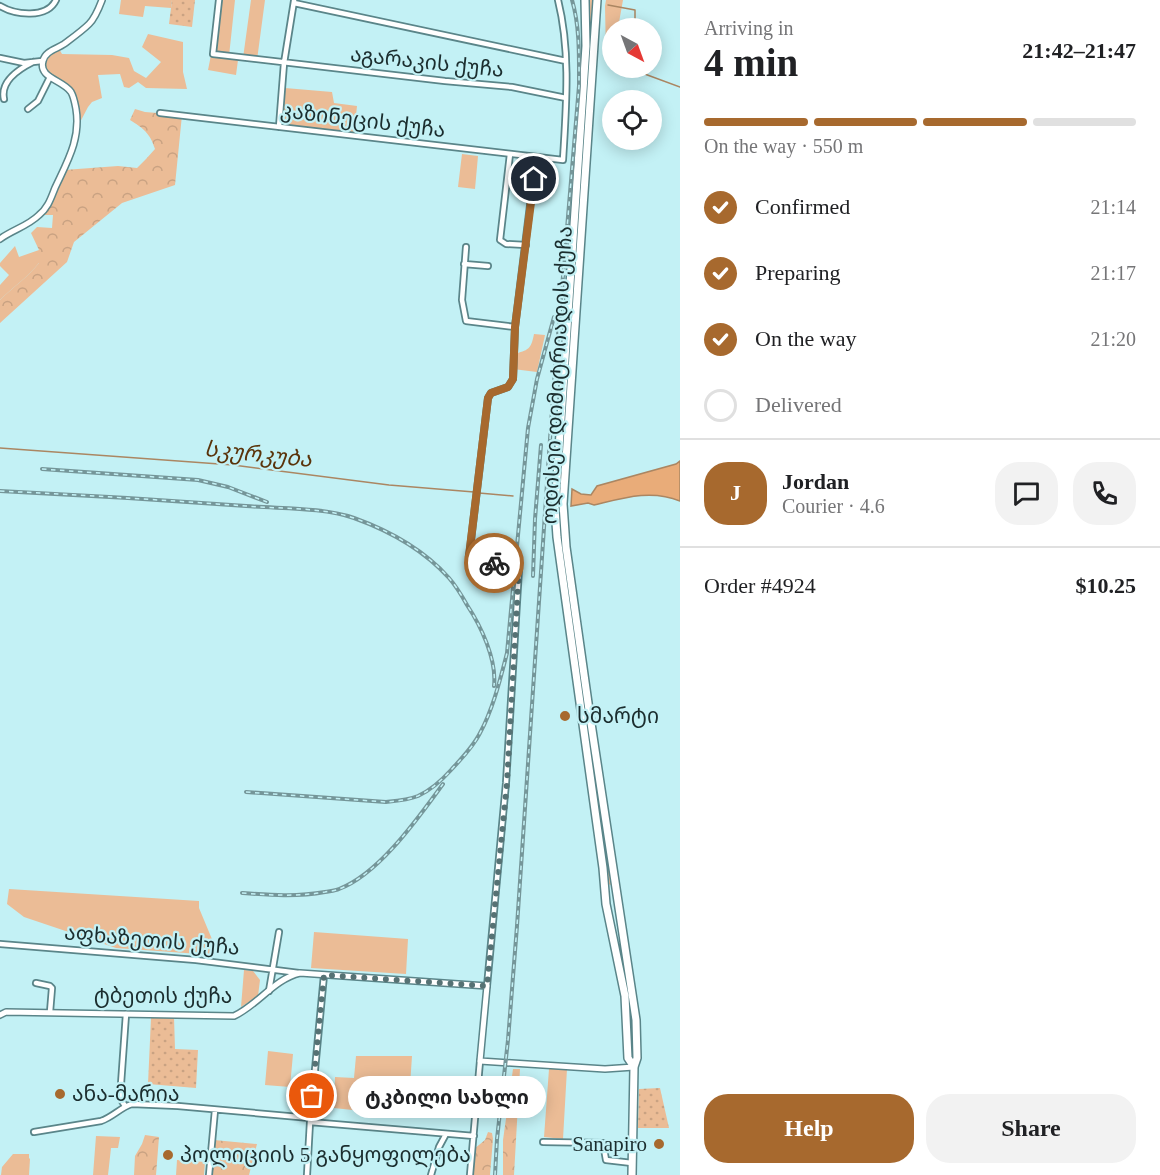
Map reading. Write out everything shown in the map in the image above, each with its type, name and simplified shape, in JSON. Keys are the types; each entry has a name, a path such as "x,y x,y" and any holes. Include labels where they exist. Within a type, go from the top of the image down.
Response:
{"main road":[{"name":"ოდისეი დიმიტრიადის ქუჩა","path":"585,0 586,46 555,508 558,549 590,766 607,910"},
{"name":"ოდისეი დიმიტრიადის ქუჩა","path":"597,0 563,504 566,547 620,910"},
{"path":"605,892 616,893"},
{"path":"607,910 614,913 620,910 636,1020 637,1058 634,1067 632,1175"},
{"path":"607,910 625,996 628,1058 634,1067"}],"street":[{"path":"0,6 28,15 49,9 56,0"},
{"path":"0,239 39,216 48,205 75,143 78,125 74,98 71,91 43,70 42,62 52,50 65,44 91,22 102,0"},
{"name":"აგარაკის ქუჩა","path":"219,0 213,54 512,87 566,98"},
{"path":"558,0 563,23 566,98"},
{"path":"279,126 284,63 294,1 566,61"},
{"path":"0,58 24,63 42,62"},
{"path":"4,99 3,93 9,80 18,70 33,62"},
{"path":"28,109 38,101 50,77"},
{"name":"კაზინეცის ქუჩა","path":"160,113 563,160 566,98"},
{"path":"510,154 500,240 506,244 526,245"},
{"path":"470,1175 507,783 519,569 518,566 512,565 475,564 469,556 488,398 491,393 505,389 511,383 515,327 536,157"},
{"path":"466,246 462,300 466,321 515,327"},
{"path":"464,264 488,266"},
{"path":"269,991 279,932"},
{"name":"აფხაზეთის ქუჩა","path":"0,944 196,960 300,973"},
{"path":"300,973 487,986"},
{"name":"ტბეთის ქუჩა","path":"0,1015 6,1012 50,1012 234,1016 284,979 300,973"},
{"path":"307,1175 324,975"},
{"path":"36,983 52,988 50,1012"},
{"path":"125,1107 120,1098 126,1014"},
{"path":"480,1061 605,1069 634,1067"},
{"path":"34,1132 101,1121 132,1104 145,1104 474,1136"},
{"path":"209,1175 215,1110"},
{"path":"431,1175 439,1146 446,1134"},
{"path":"543,1142 603,1143 606,1160 632,1163"}],"green space":[{"path":"121,0 172,0 171,8 145,6 143,17 119,14"},
{"path":"172,0 195,0 192,27 169,24"},
{"path":"219,0 235,0 229,56 213,54"},
{"path":"251,0 265,0 257,60 243,58"},
{"path":"590,0 594,0 561,504 562,545 611,885 608,884 561,544 559,504"},
{"path":"606,0 623,0 620,18 605,18"},
{"path":"148,34 183,42 183,72 187,89 146,88 138,82 129,88 124,87 120,74 98,75 102,98 92,102 77,128 71,91 43,70 45,56 58,47 62,54 112,55 129,58 134,71 146,78 161,62 142,47"},
{"path":"211,55 238,60 236,75 208,70"},
{"path":"285,88 332,92 334,103 357,106 354,134 282,124"},
{"path":"135,109 182,115 175,185 122,203 74,242 67,262 0,323 0,300 39,263 39,250 31,233 37,227 52,228 53,215 43,215 64,170 118,166 137,168 155,149 145,132 130,120"},
{"path":"462,154 478,156 475,189 458,187"},
{"path":"15,246 19,257 39,250 39,263 0,300 0,285 9,275 0,263"},
{"path":"534,334 545,335 537,372 513,369 514,354 528,348"},
{"path":"9,889 199,901 199,908 214,944 213,955 116,948 24,917 7,904"},
{"path":"314,932 408,939 406,974 311,968"},
{"path":"244,970 253,971 260,980 258,996 241,1007"},
{"path":"174,1017 175,1049 198,1050 196,1088 148,1084 151,1018"},
{"path":"268,1051 293,1054 290,1087 265,1085"},
{"path":"356,1056 412,1056 408,1116 334,1108 335,1077 354,1078"},
{"path":"513,1069 520,1069 514,1175 503,1175 503,1140"},
{"path":"549,1069 567,1069 563,1139 544,1137"},
{"path":"660,1088 669,1128 638,1128 639,1089"},
{"path":"488,1132 492,1133 493,1139 490,1175 472,1175 474,1149 485,1140"},
{"path":"145,1135 159,1137 156,1175 134,1175 135,1156"},
{"path":"96,1136 120,1137 118,1148 111,1148 108,1175 93,1175"},
{"path":"214,1140 257,1144 249,1175 211,1175"},
{"path":"13,1154 29,1154 29,1175 1,1175 2,1167"},
{"path":"177,1160 205,1162 204,1175 176,1175"}],"shaded area":[{"path":"680,461 680,501 669,497 648,495 626,497 594,505 588,503 571,506 572,489 581,494 591,495 597,486"}],"waterway":[{"path":"608,5 635,10 635,18"},
{"path":"656,78 680,87"},
{"name":"სკურკუბა","path":"0,448 233,465 389,485 474,492"},
{"name":"სკურკუბა","path":"479,493 513,496"}],"railway":[{"path":"495,1175 517,926 553,395 579,86 578,32 572,0"},
{"path":"246,792 386,802 406,799 418,796 436,784 474,743 485,724 507,653 528,428 537,379 554,317"},
{"path":"533,576 541,445"},
{"path":"42,469 198,480 228,487 267,502"},
{"path":"0,491 315,510 341,514 367,523 417,550 452,581 472,613 487,644 493,665 494,686"},
{"path":"242,893 315,894 336,890 354,882 397,844 443,784"}],"way so far":[{"path":"312,1096 324,975 487,986 507,783 519,569 518,566 510,564 494,563"}],"place":[{"name":"სმარტი","path":"565,716"},
{"name":"ანა-მარია","path":"60,1094"},
{"name":"ტკბილი სახლი","path":"312,1096"},
{"name":"Sanapiro","path":"659,1144"},
{"name":"პოლიციის 5 განყოფილება","path":"168,1155"}],"route":[{"path":"494,563 475,562 469,556 488,397 491,393 508,387 513,379 515,327 534,179"}]}
